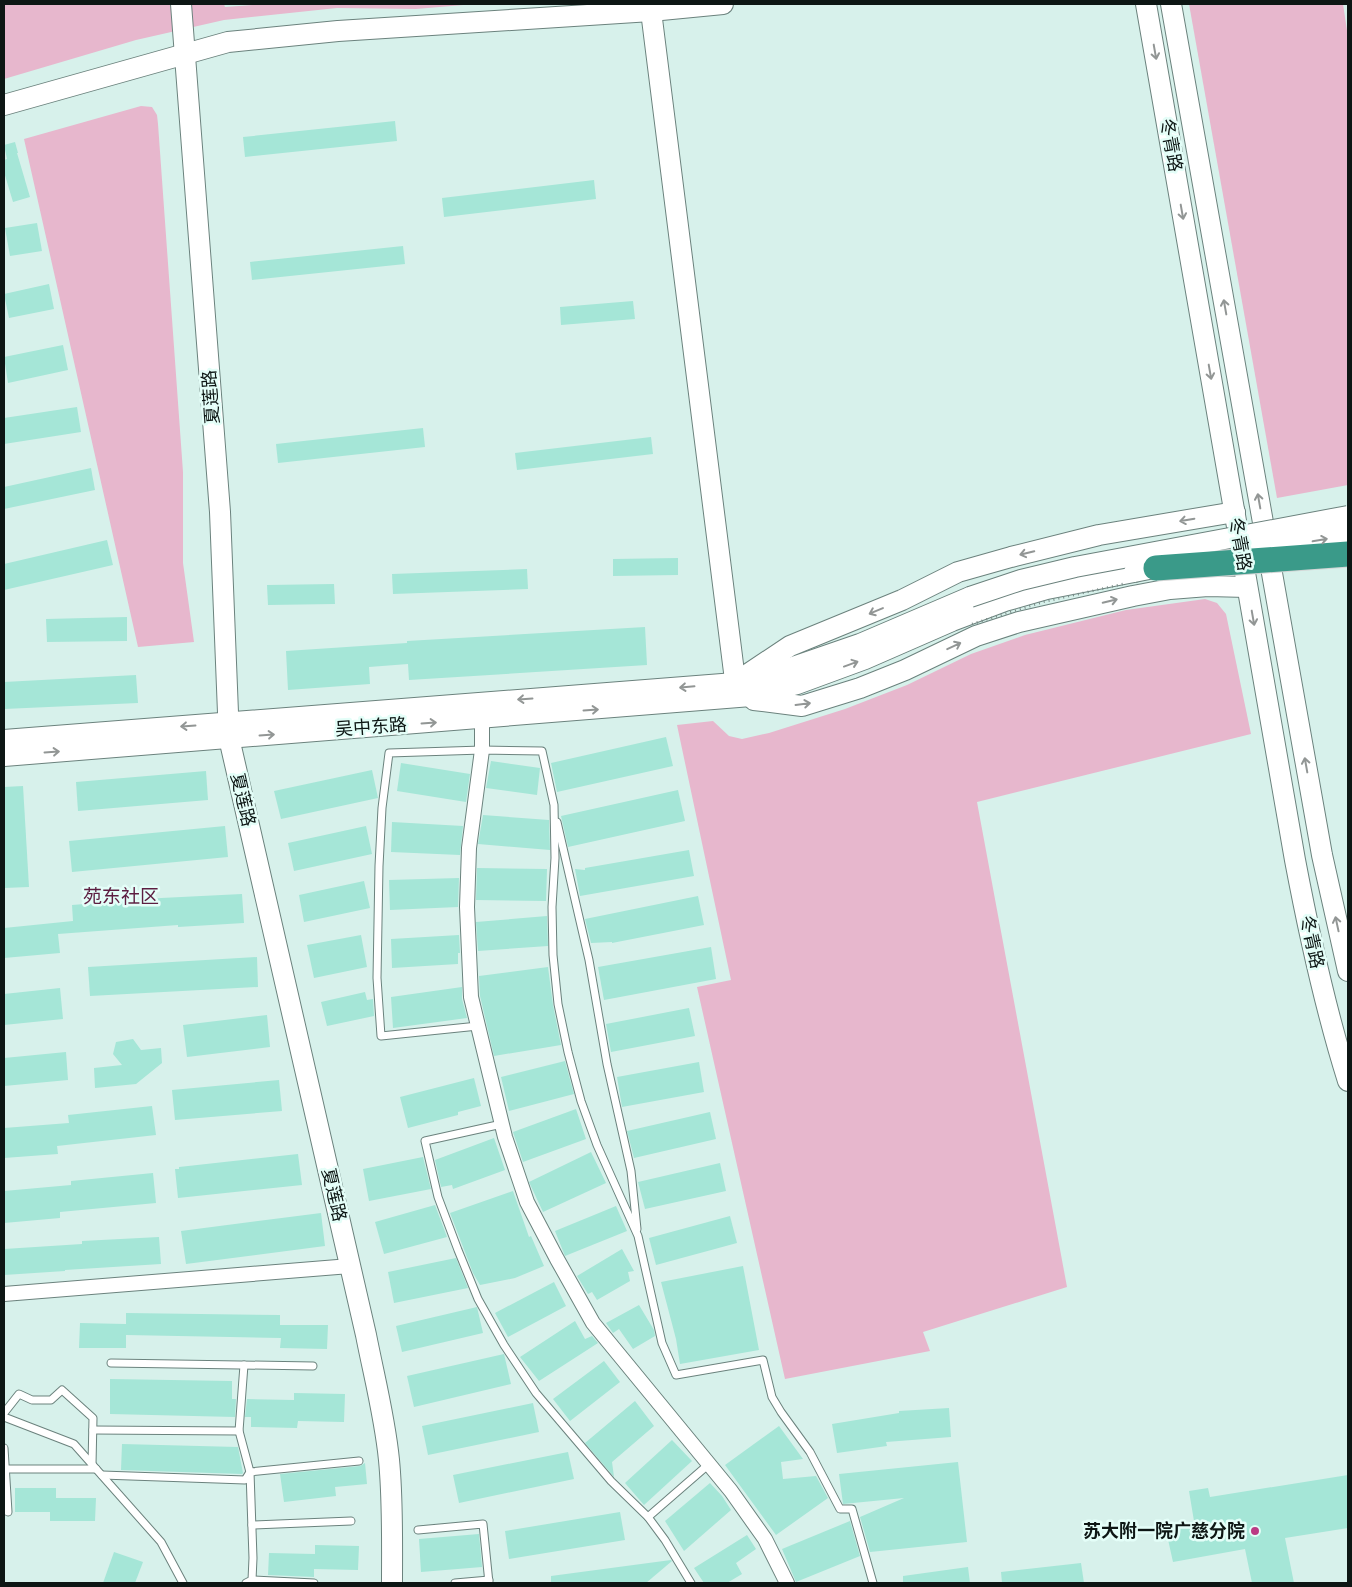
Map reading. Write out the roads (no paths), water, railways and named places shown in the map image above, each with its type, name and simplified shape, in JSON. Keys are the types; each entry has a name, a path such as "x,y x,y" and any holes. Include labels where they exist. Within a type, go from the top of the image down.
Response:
{"highway":[{"path":"1156,568 1348,554"}],"main road":[{"name":"夏莲路","path":"181,4 220,512 228,731 379,1398 389,1458 392,1509 392,1583"},
{"path":"4,105 228,42 338,31 650,11 723,4"},
{"name":"冬青路","path":"1146,4 1295,860 1311,943 1326,1005 1348,1081"},
{"name":"冬青路","path":"1171,4 1322,855 1348,972"},
{"path":"650,11 736,690"},
{"path":"736,690 790,646 902,600 958,572 1099,535 1234,512"},
{"path":"736,690 770,675 973,604 1022,580 1074,567 1348,516"},
{"path":"973,604 1156,568 1348,535"},
{"path":"736,690 802,706 860,688 905,670 976,636 1019,622 1170,589 1208,586 1247,587"},
{"name":"吴中东路","path":"4,740 482,718 736,690"},
{"name":"吴中东路","path":"4,756 228,731 736,690"}],"street":[{"path":"482,718 482,750 470,848 467,918 471,997 502,1124 527,1202 593,1324 731,1491 765,1539 787,1583"},
{"path":"4,1294 350,1266"}],"lane":[{"path":"478,1026 381,1036 377,978 382,808 388,753 482,750 542,751 589,960 607,1064 631,1171 638,1236 662,1343 676,1375 763,1360 772,1397 781,1412 810,1452 840,1509 852,1508 873,1583"},
{"path":"554,805 553,955 560,1014 581,1101 597,1145 638,1236"},
{"path":"502,1124 424,1141 438,1197 478,1299 536,1393 605,1475 648,1517 665,1540 691,1583"},
{"path":"111,1362 313,1366"},
{"path":"244,1365 239,1431 250,1472 252,1525 249,1581 314,1583"},
{"path":"94,1467 93,1418 62,1390 51,1400 32,1400 19,1394 4,1415 74,1444 94,1467 102,1475 161,1542 183,1583"},
{"path":"93,1430 239,1431"},
{"path":"4,1448 8,1512"},
{"path":"250,1472 359,1461"},
{"path":"648,1517 709,1464"},
{"path":"5,1469 94,1467"},
{"path":"102,1475 245,1480 250,1472"},
{"path":"252,1525 351,1521"},
{"path":"418,1530 484,1524 489,1581 455,1583"}],"place":[{"name":"苏大附一院广慈分院","path":"1255,1531"}],"district":[{"name":"苑东社区","path":"121,896"}]}
